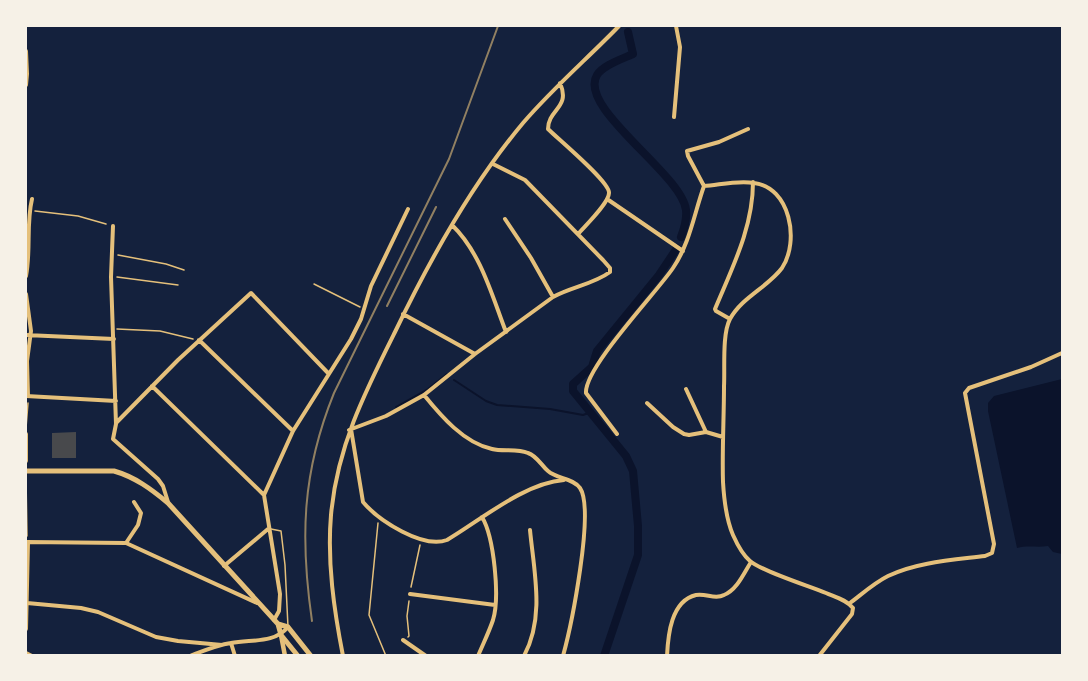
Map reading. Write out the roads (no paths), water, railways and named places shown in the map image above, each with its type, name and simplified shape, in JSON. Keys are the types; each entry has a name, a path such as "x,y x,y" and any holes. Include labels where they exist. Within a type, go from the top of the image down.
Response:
{"main road":[{"path":"26,473 114,471 137,480 168,503 261,604 298,656"},
{"path":"276,622 288,627 311,656"}],"street":[{"path":"343,656 332,590 330,543 334,490 350,430 422,275 452,225 525,120 620,26"},
{"path":"674,117 680,54 676,26"},
{"path":"26,51 26,85"},
{"path":"560,83 565,95 564,99 549,123 548,129 609,189 608,199 578,234"},
{"path":"616,434 586,393 587,382 622,331 672,270 683,252 704,186 687,150 719,142 748,129"},
{"path":"350,430 386,416 424,395 475,354 554,297 565,290 602,277 610,270 525,180 493,164"},
{"path":"704,186 753,182 769,189 788,215 792,237 789,253 782,267 773,278 744,302 730,319 725,349 723,482 728,519 733,535 751,562 850,603 853,608 852,614 819,656"},
{"path":"730,319 715,309 751,215 753,182"},
{"path":"26,276 32,199"},
{"path":"608,199 683,252"},
{"path":"276,622 280,594 264,495 293,431 351,339 371,286 408,209"},
{"path":"505,219 554,297"},
{"path":"452,225 466,240 476,257 506,332"},
{"path":"113,226 111,277 116,401 116,424 113,435 115,442 158,479 163,486 168,503"},
{"path":"116,424 199,340 251,293 328,373"},
{"path":"26,294 31,336 27,361 27,396 116,401"},
{"path":"403,314 475,354"},
{"path":"26,335 114,339"},
{"path":"199,340 293,431"},
{"path":"850,603 872,586 903,570 992,553 994,544 965,393 969,388 1031,367 1062,353"},
{"path":"152,386 264,495"},
{"path":"686,389 706,432"},
{"path":"424,395 447,420 479,444 495,450 531,453 549,471 570,481 581,490 585,500 585,518 573,610 563,656"},
{"path":"647,403 684,434 706,432 723,437"},
{"path":"350,430 365,505 392,526 431,542 441,542 535,488 552,481 565,480"},
{"path":"26,434 26,461"},
{"path":"126,543 140,519 140,509 134,502"},
{"path":"478,656 493,619 496,605 491,538 482,517"},
{"path":"224,566 268,528"},
{"path":"524,656 533,636 537,610 530,530"},
{"path":"26,629 27,542 126,543 261,604"},
{"path":"667,656 669,628 678,608 687,599 696,595 723,596 738,583 751,562"},
{"path":"410,594 496,605"},
{"path":"27,603 81,608 98,612 156,637 222,645"},
{"path":"190,656 231,643 274,638 281,635 288,627"},
{"path":"281,635 285,656"},
{"path":"403,640 426,656"},
{"path":"231,643 235,656"},
{"path":"26,653 32,656"}],"lane":[{"path":"268,528 281,531 288,627"}],"water":[{"path":"1062,379 1062,554 1053,552 1048,546 1017,548 988,403 994,396"}],"waterway":[{"path":"628,32 633,54 600,71 597,75 595,89 602,105 615,123 668,178 680,195 686,210 681,237"},
{"path":"604,656 638,555 633,471 626,456 573,391 573,384 592,367 597,351 659,275 677,248"},
{"path":"396,407 428,389 447,374"},
{"path":"454,380 486,401 497,405 550,409 583,415 591,412"}],"railway":[{"path":"312,621 306,561 306,506 315,450 323,422 334,393 449,159 498,26"},
{"path":"387,306 436,207"}]}
